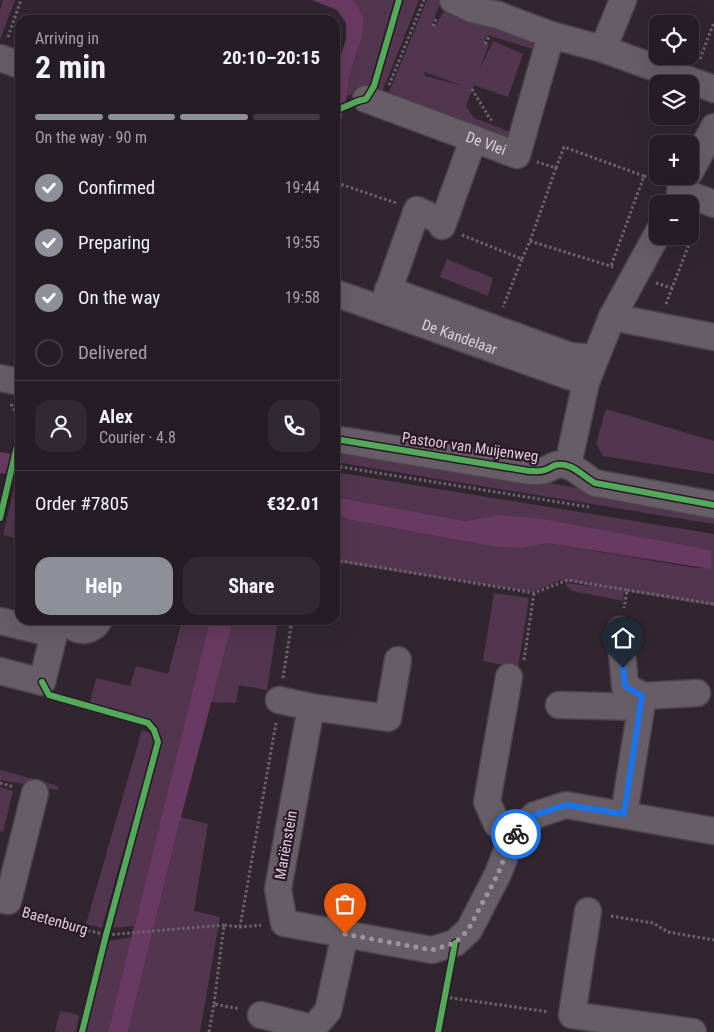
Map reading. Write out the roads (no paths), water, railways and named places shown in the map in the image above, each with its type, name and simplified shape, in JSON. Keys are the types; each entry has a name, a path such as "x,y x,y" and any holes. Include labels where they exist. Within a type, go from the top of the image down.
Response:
{"street":[{"path":"603,50 623,0"},
{"path":"467,3 551,35 603,50 703,85"},
{"name":"De Vlei","path":"373,102 473,140 520,144 551,35"},
{"path":"3,49 15,60"},
{"path":"714,127 683,186 714,204"},
{"path":"473,140 443,224 417,210 385,300 495,329 570,356 595,358"},
{"path":"651,245 612,317 595,358 586,382 568,465 595,483 714,505"},
{"name":"De Kandelaar","path":"340,293 385,300 586,382"},
{"path":"612,317 714,337"},
{"path":"0,378 15,381"},
{"name":"Pastoor van Muijenweg","path":"340,440 529,472 544,471 555,465 568,465"},
{"path":"0,621 15,622"},
{"path":"51,625 87,630 94,625"},
{"path":"0,671 42,682 64,626"},
{"path":"620,630 625,686 642,702"},
{"path":"279,700 311,707 388,718 398,660"},
{"path":"509,677 487,802 497,824 512,838"},
{"path":"559,705 642,702 697,693"},
{"path":"624,814 642,702"},
{"name":"Mariënstein","path":"311,707 278,889 284,923 345,934"},
{"name":"Baetenburg","path":"4,900 10,855 35,792"},
{"path":"261,1015 312,1030 328,1011 345,934 432,950 455,943 468,930 498,874 512,838 535,815 566,805 714,831"},
{"path":"588,911 572,1015 693,1032"}]}
